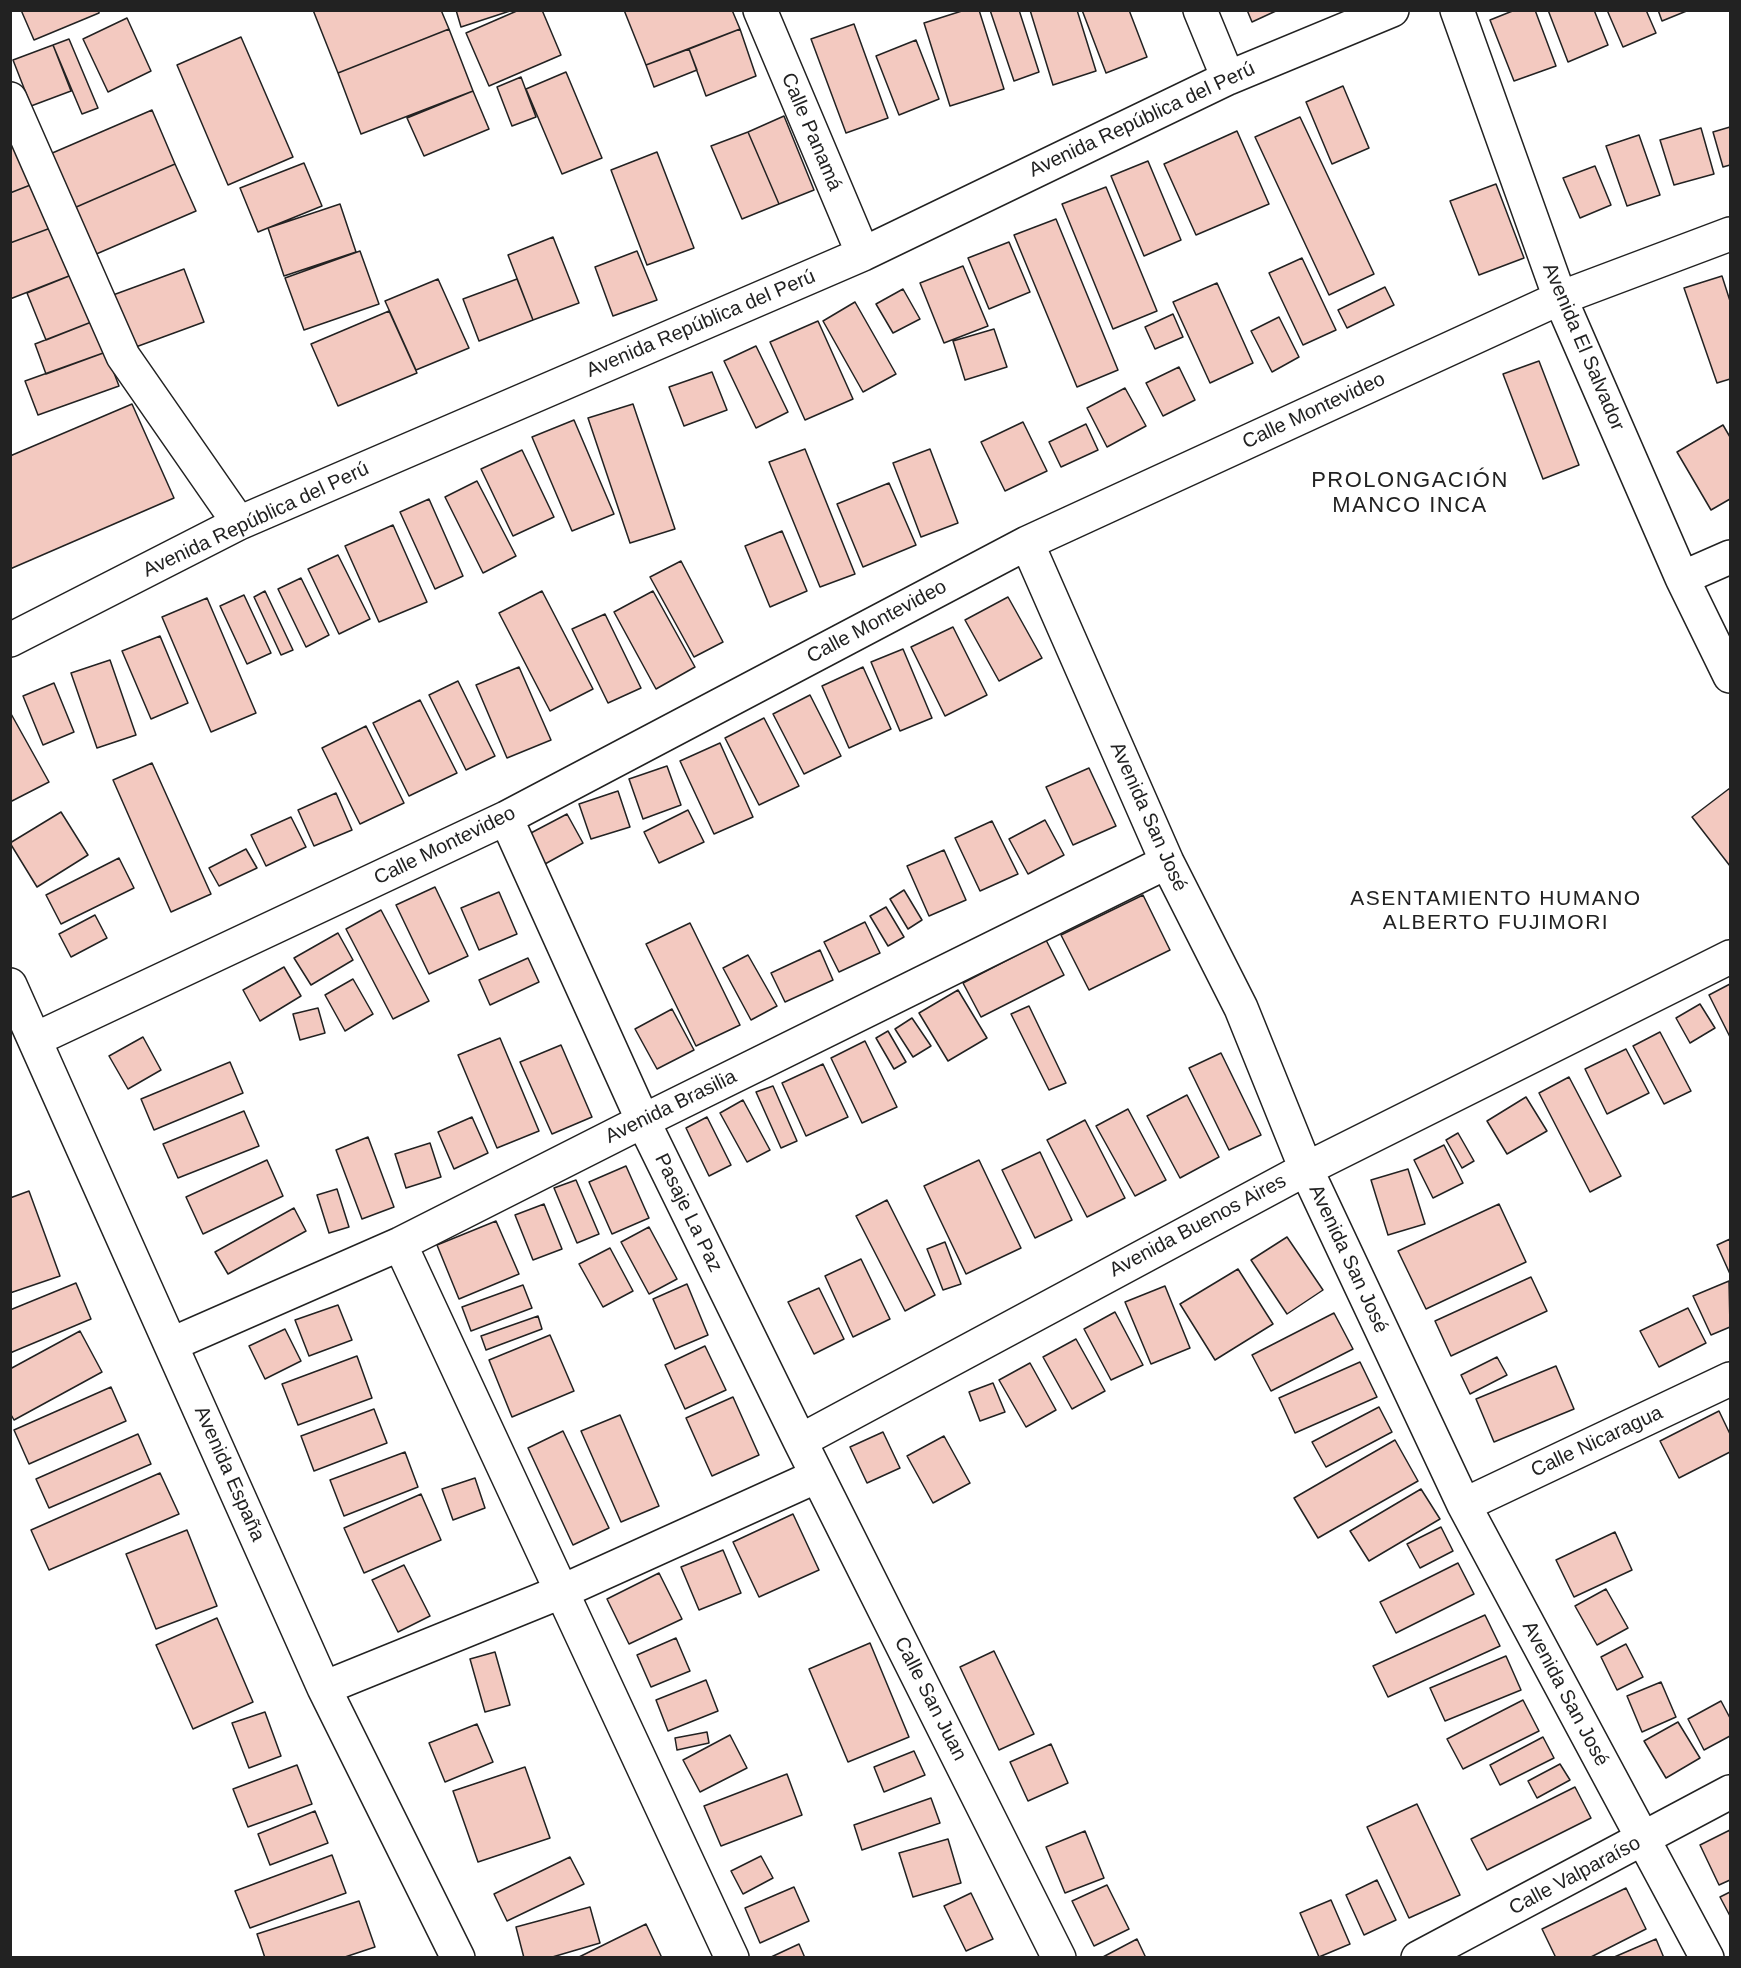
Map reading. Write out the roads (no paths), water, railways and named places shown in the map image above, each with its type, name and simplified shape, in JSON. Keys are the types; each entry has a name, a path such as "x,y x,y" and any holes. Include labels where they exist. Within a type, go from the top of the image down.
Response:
{"street":[{"name":"Calle Panamá","path":"760,10 863,254"},
{"path":"1200,10 1228,78"},
{"name":"Avenida República del Perú","path":"10,640 239,523 863,254 1228,78 1392,10"},
{"name":"Avenida El Salvador","path":"1457,10 1560,298 1682,578 1731,676"},
{"path":"10,99 123,356 239,523"},
{"name":"Calle Montevideo","path":"36,1039 506,818 1027,543 1560,298 1731,234"},
{"name":"Avenida San José","path":"1027,543 1167,862 1241,1008 1306,1169 1464,1505 1707,1958"},
{"path":"1682,578 1731,557"},
{"name":"Pasaje La Paz","path":"506,818 643,1120 800,1442"},
{"name":"Avenida Brasilia","path":"172,1344 400,1244 643,1120 1167,862"},
{"name":"Avenida Buenos Aires","path":"800,1442 1306,1169 1731,957"},
{"name":"Avenida España","path":"10,985 324,1688 458,1958"},
{"path":"400,1244 732,1958"},
{"name":"Calle Nicaragua","path":"1464,1505 1731,1379"},
{"name":"Calle San Juan","path":"800,1442 1059,1958"},
{"path":"324,1688 563,1591 817,1476"},
{"name":"Calle Valparaíso","path":"1418,1958 1731,1792"}],"district":[{"name":"PROLONGACIÓN MANCO INCA","path":"1410,494"},
{"name":"ASENTAMIENTO HUMANO ALBERTO FUJIMORI","path":"1496,911"}]}
